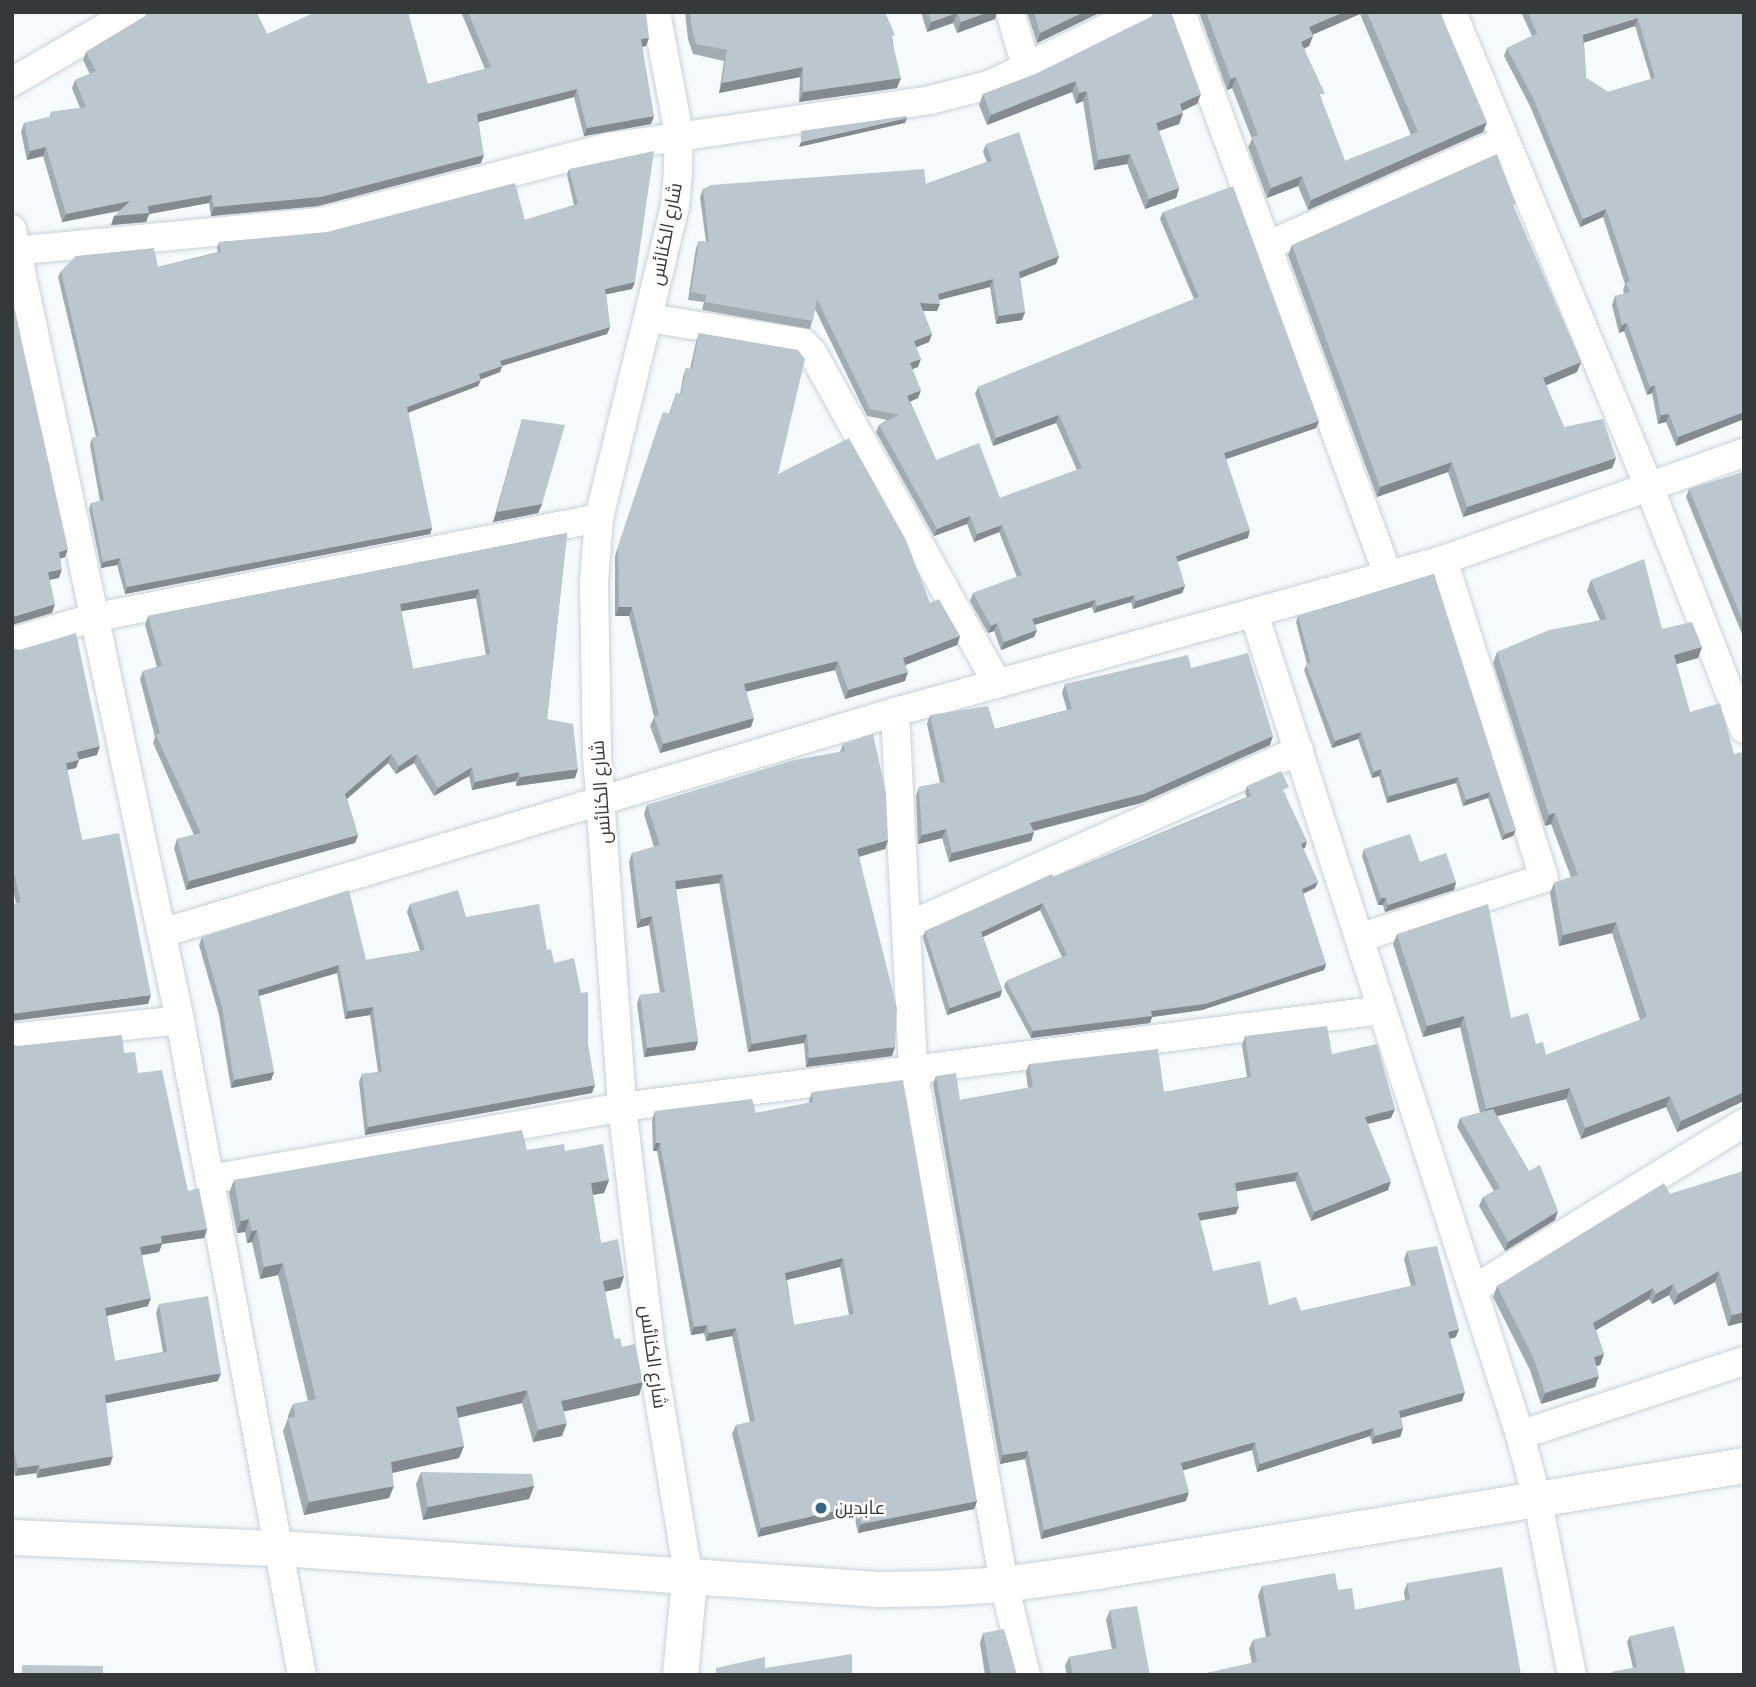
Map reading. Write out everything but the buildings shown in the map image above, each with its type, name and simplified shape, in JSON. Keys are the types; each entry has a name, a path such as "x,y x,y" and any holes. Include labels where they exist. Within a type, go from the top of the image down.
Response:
{"street":[{"path":"12,82 132,12"},
{"name":"شارع الكنائس","path":"656,12 679,134 675,206 599,518 594,581 599,801 622,1107 651,1350 689,1579"},
{"path":"1010,12 1027,69"},
{"path":"302,1675 180,1020 14,243 321,222 608,147 679,134 930,100 989,85 1027,69 1140,12"},
{"path":"1181,12 1388,575"},
{"path":"1452,12 1648,484 1744,729"},
{"path":"1267,246 1504,141"},
{"path":"649,318 803,343 812,352 997,683"},
{"path":"162,933 895,712 1443,560 1648,484 1744,453"},
{"path":"12,642 92,618 599,518"},
{"path":"1359,938 1544,878 1443,560"},
{"path":"1254,614 1520,1435 1538,1502 1572,1675"},
{"path":"895,712 913,1069 1004,1584 1026,1675"},
{"path":"906,927 1299,750"},
{"path":"211,1180 622,1107 1382,1010"},
{"path":"12,1038 180,1020"},
{"path":"1474,1289 1744,1123"},
{"path":"1520,1435 1744,1361"},
{"path":"12,1537 279,1548 689,1579 879,1589 1004,1584 1538,1502 1744,1465"},
{"path":"680,1675 689,1579"}],"place":[{"name":"عابدين","path":"821,1508"}]}
